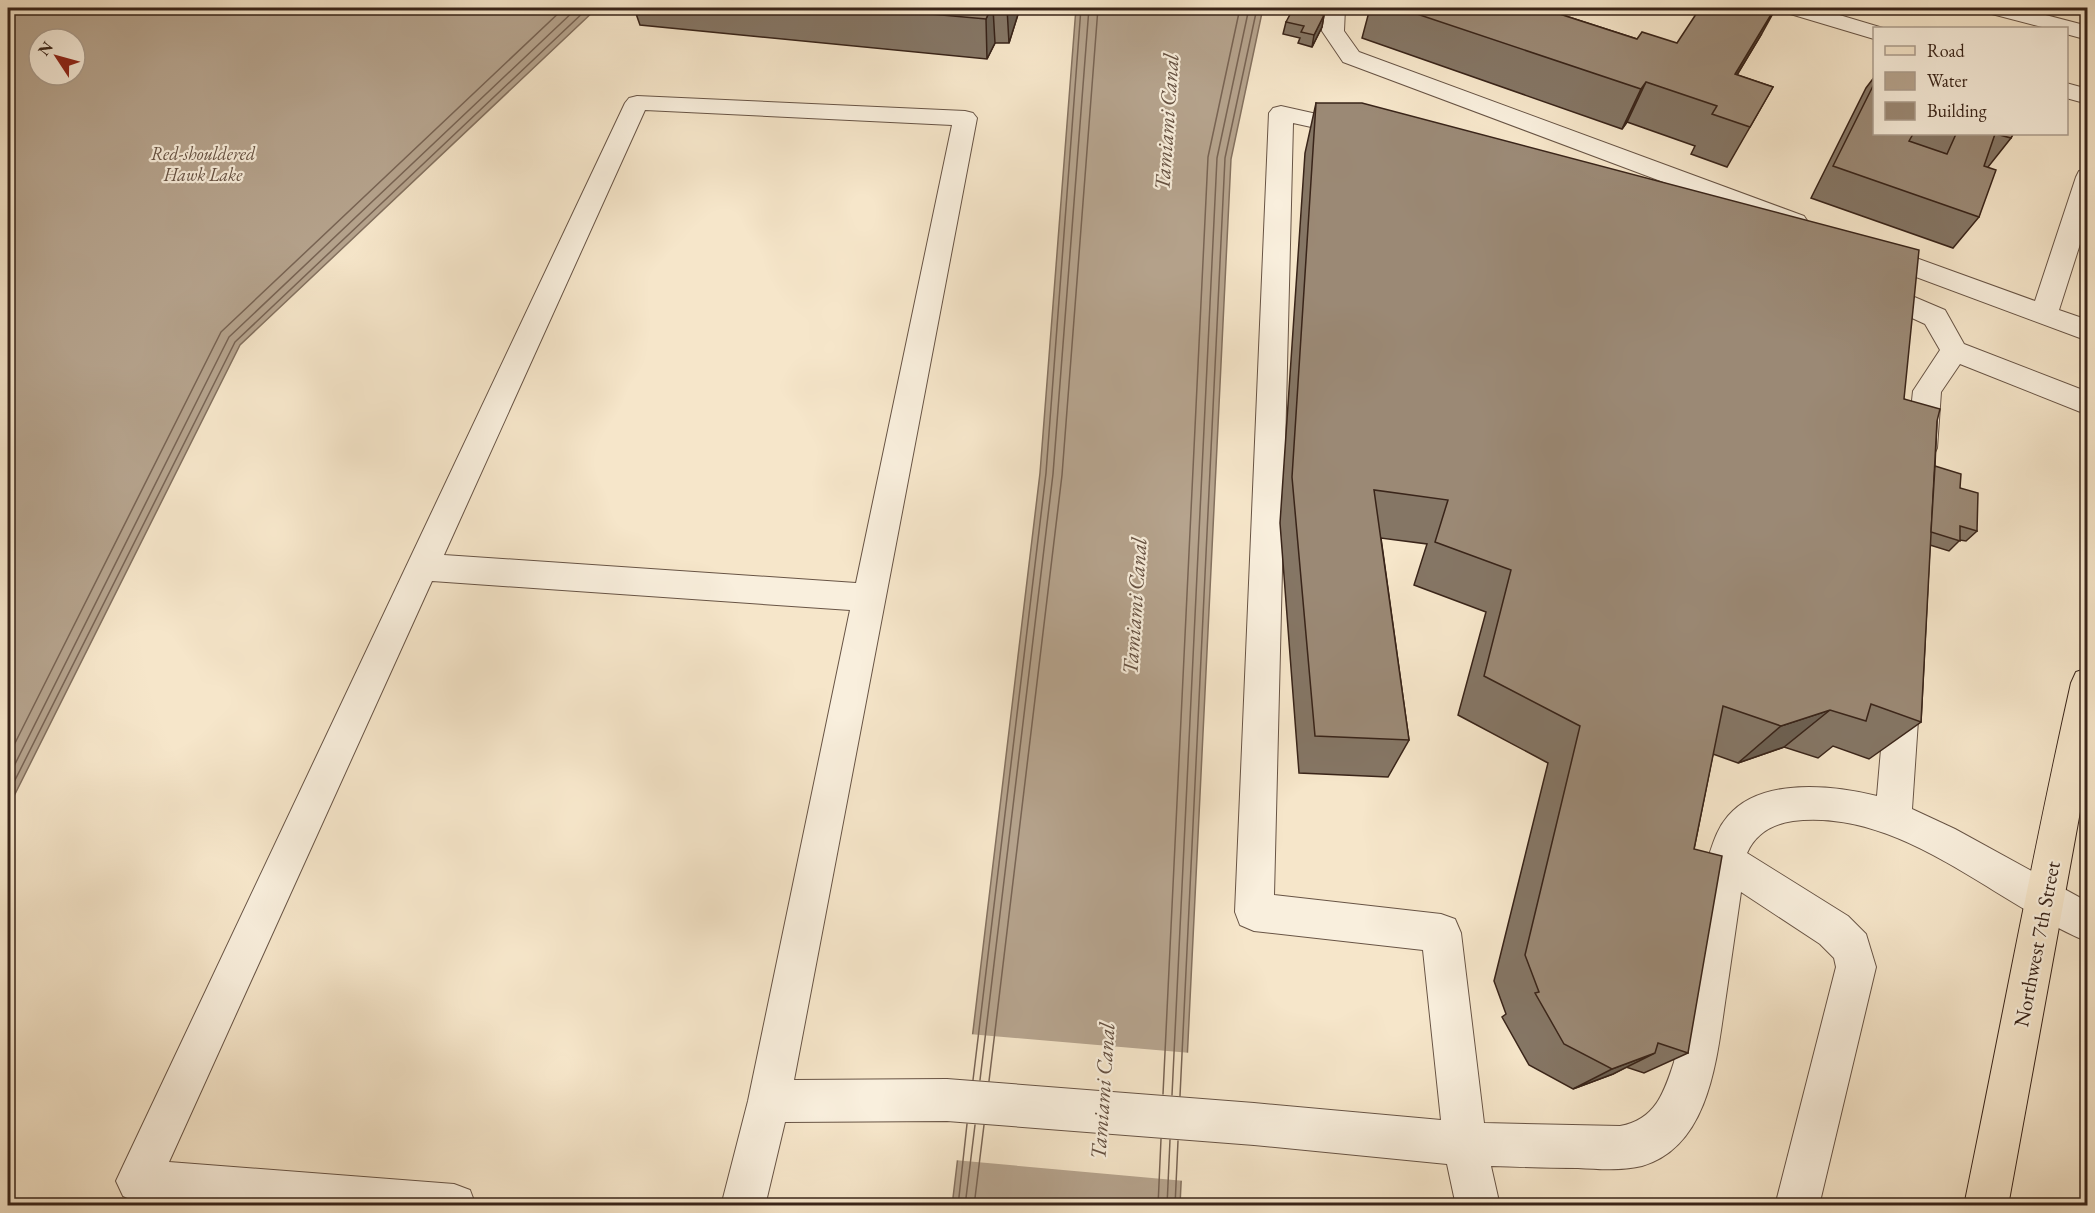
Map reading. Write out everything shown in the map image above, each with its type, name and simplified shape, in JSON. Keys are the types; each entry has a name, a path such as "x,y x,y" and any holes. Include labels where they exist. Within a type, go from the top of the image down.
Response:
{"main road":[{"name":"Northwest 7th Street","path":"1986,1206 2046,899 2057,826 2088,683"}],"street":[{"path":"1334,8 1332,31 1351,57 1821,232"},
{"path":"1795,8 1873,31"},
{"path":"1995,8 2066,27"},
{"path":"2068,28 2088,33"},
{"path":"2068,90 2088,97"},
{"path":"454,1206 138,1181 637,103 965,118 769,1101 743,1206"},
{"path":"1386,137 1281,113 1254,912 1441,933 1465,1144 1478,1206"},
{"path":"2044,315 2088,177"},
{"path":"1854,244 2088,331"},
{"path":"1852,279 1935,317 1954,351 2088,404"},
{"path":"1920,474 1927,391 1954,351"},
{"path":"422,567 868,598"},
{"path":"1893,819 1905,664"},
{"path":"769,1101 947,1100 1254,1124 1465,1144 1620,1148 1642,1144 1663,1130 1682,1103 1695,1062 1729,847 1737,833 1751,819 1770,810 1793,804 1822,804 1893,819 1927,834 2088,923"},
{"path":"1726,861 1834,930 1852,948 1856,967 1797,1206"}],"water":[{"name":"Red-shouldered Hawk Lake","path":"8,8 597,8 240,345 8,808"},
{"name":"Tamiami Canal","path":"1076,8 1263,8 1231,159 1180,1205 952,1206 1040,473"}],"pier":[{"path":"969,1034 1191,1053 1185,1181 954,1160"}],"building":[{"path":"863,8 991,8 986,19"},
{"path":"1399,8 1541,8 1637,39 1642,32 1677,43 1700,8 1775,8 1735,74 1773,87 1750,127 1712,114 1717,106 1646,82 1641,89"},
{"path":"1293,9 1324,15 1314,35 1301,32 1304,26 1286,22"},
{"path":"1873,86 1873,135 1912,135 1909,141 1947,154 1956,135 1995,135 1984,166 1996,170 1979,217 1833,166"},
{"path":"1316,103 1362,103 1919,250 1904,399 1940,409 1937,421 1921,722 1871,704 1866,721 1830,710 1781,726 1723,706 1694,849 1722,856 1688,1053 1658,1043 1655,1053 1612,1069 1564,1044 1535,993 1539,992 1525,955 1580,726 1484,676 1511,570 1435,542 1448,500 1374,490 1409,740 1315,736 1292,477"},
{"path":"1935,466 1961,474 1960,488 1978,493 1977,531 1960,526 1960,541 1931,532"}]}
